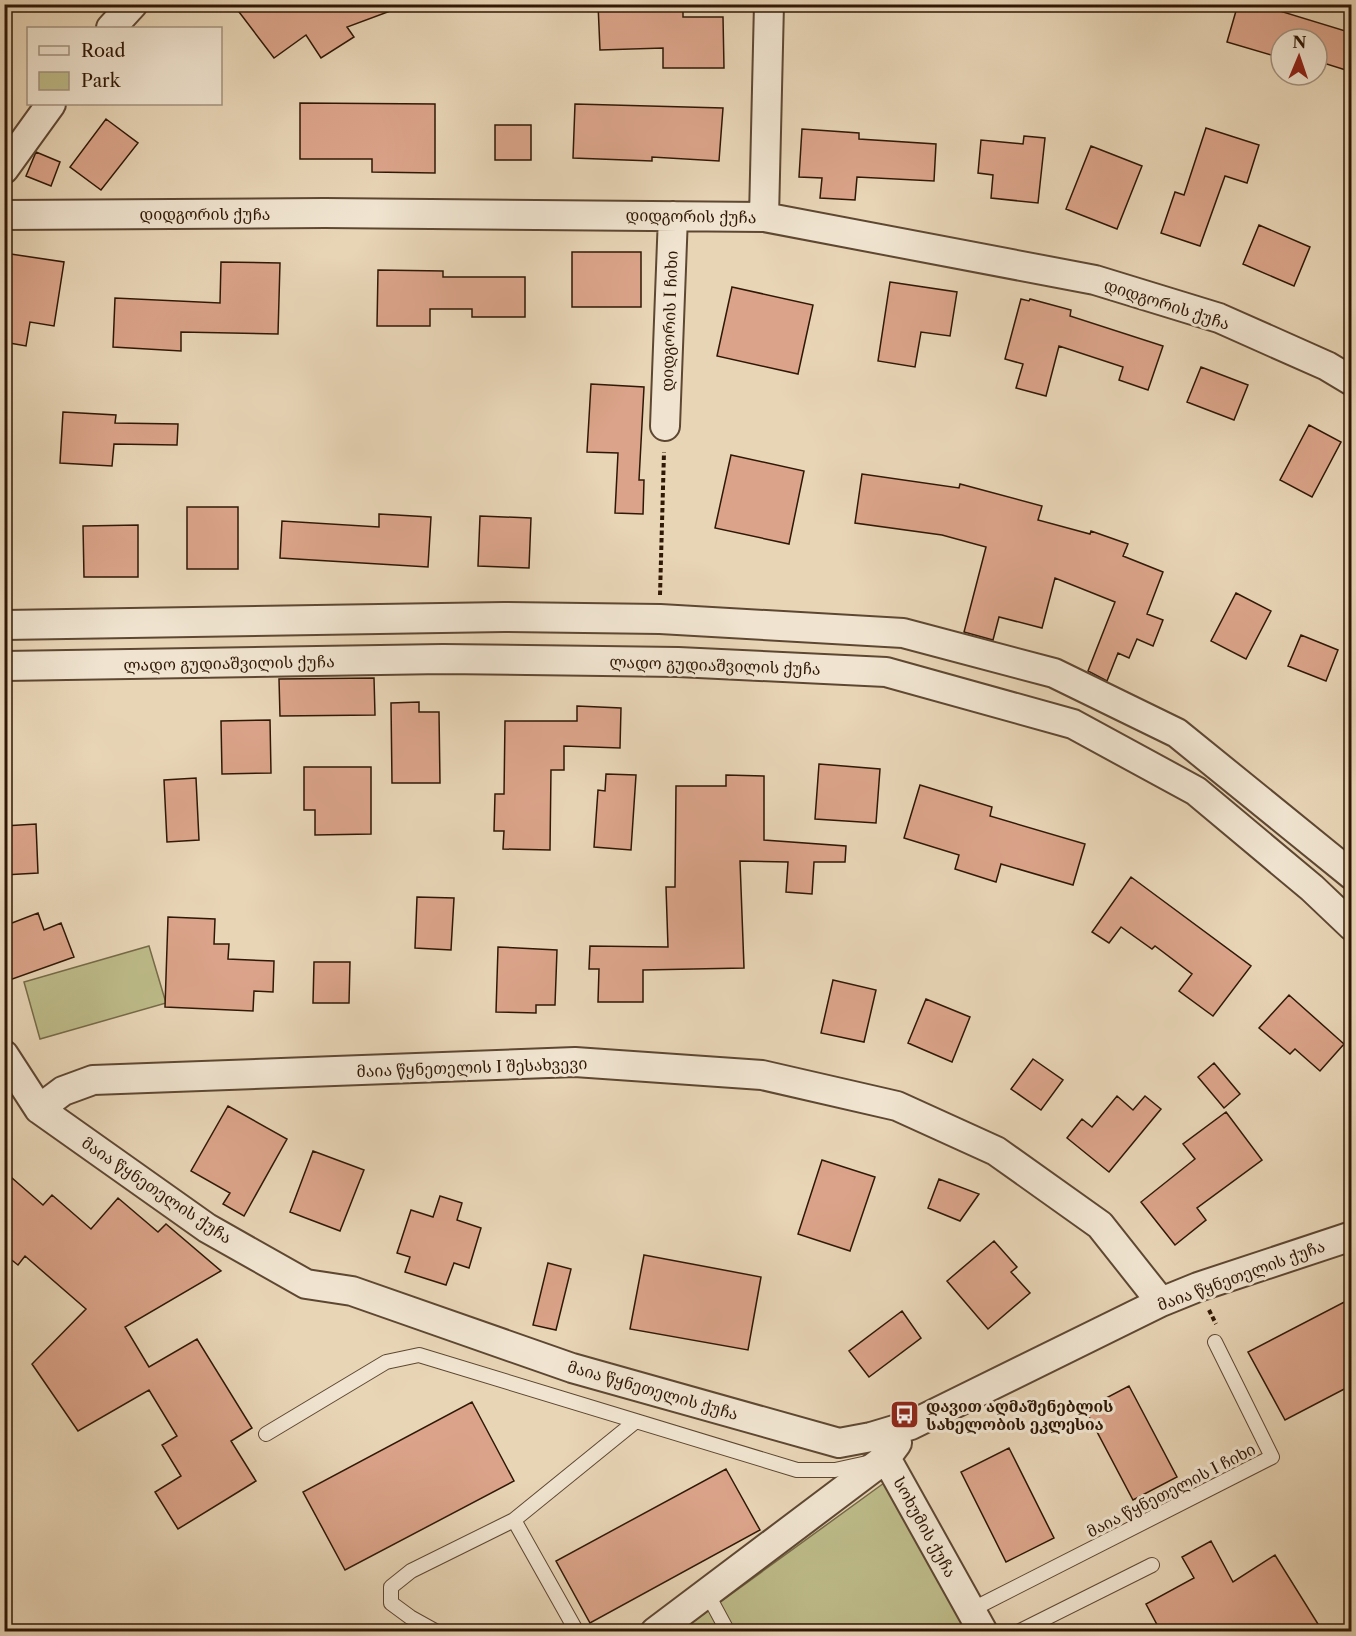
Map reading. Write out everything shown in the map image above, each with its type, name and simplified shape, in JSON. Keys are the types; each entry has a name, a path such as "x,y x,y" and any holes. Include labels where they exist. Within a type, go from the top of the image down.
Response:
{"street":[{"path":"112,27 133,4"},
{"path":"764,217 769,4"},
{"path":"4,169 50,105"},
{"name":"დიდგორის ქუჩა","path":"4,215 336,213 764,217 1095,280 1220,318 1326,366 1352,381"},
{"name":"დიდგორის I ჩიხი","path":"665,426 673,216"},
{"path":"4,626 504,617 660,619 903,633 1054,673 1177,733 1352,874"},
{"path":"266,621 266,663"},
{"path":"839,629 839,670"},
{"name":"ლადო გუდიაშვილის ქუჩა","path":"4,666 443,659 678,662 885,672 1073,724 1196,791 1312,888 1352,926"},
{"name":"მაია წყნეთელის ქუჩა","path":"4,1055 39,1109 207,1228 306,1284 352,1291 572,1368 839,1443 871,1437 911,1425 1161,1302 1198,1287 1352,1236"},
{"name":"მაია წყნეთელის I შესახვევი","path":"39,1109 63,1091 93,1080 575,1062 762,1075 897,1106 996,1151 1100,1226 1161,1302"},
{"name":"სოხუმის ქუჩა","path":"911,1425 886,1458 977,1621"},
{"path":"655,1632 886,1458"}],"lane":[{"name":"მაია წყნეთელის I ჩიხი","path":"977,1621 1272,1457 1215,1342"},
{"path":"266,1434 386,1362 419,1355 797,1470 836,1470 886,1458"},
{"path":"437,1632 391,1603 391,1587 411,1571 514,1520 636,1421"},
{"path":"514,1520 577,1632"},
{"path":"1018,1632 1152,1564"},
{"path":"707,1593 728,1632"}],"path":[{"path":"660,619 665,426"},
{"path":"1198,1287 1223,1338 1215,1342"}],"green space":[{"path":"149,946 166,1003 40,1039 24,982"},
{"path":"884,1483 966,1631 679,1632"}],"building":[{"path":"233,4 400,4 401,7 347,27 354,37 321,58 306,35 274,58"},
{"path":"598,4 683,4 683,17 723,17 724,68 663,68 663,48 600,50"},
{"path":"1238,4 1257,4 1352,33 1352,72 1329,65 1329,27 1269,27 1269,54 1227,42"},
{"path":"300,103 435,104 435,173 372,172 372,159 300,159"},
{"path":"575,104 723,108 719,161 652,157 652,161 573,158"},
{"path":"106,119 138,143 101,190 70,167"},
{"path":"495,125 531,125 531,160 495,160"},
{"path":"1206,128 1259,145 1247,183 1225,176 1200,246 1161,233 1175,192 1184,195"},
{"path":"802,129 859,133 859,139 936,144 934,181 857,177 855,200 820,198 822,178 799,177"},
{"path":"1024,136 1045,138 1038,203 991,198 993,175 978,173 981,140 1023,144"},
{"path":"1091,146 1142,166 1117,229 1066,209"},
{"path":"36,152 60,162 51,186 26,176"},
{"path":"1259,225 1310,247 1294,286 1243,264"},
{"path":"572,252 641,252 641,307 572,307"},
{"path":"4,253 64,262 54,326 30,322 26,346 4,342"},
{"path":"221,262 280,263 278,334 181,332 181,351 113,347 115,298 220,303"},
{"path":"378,270 443,271 443,277 525,277 525,317 472,317 472,309 430,309 430,326 377,326"},
{"path":"890,282 957,292 950,336 921,332 915,367 878,361"},
{"path":"732,287 813,305 798,374 717,356"},
{"path":"1021,299 1029,301 1030,299 1071,310 1070,316 1163,346 1148,390 1119,380 1123,367 1059,346 1046,396 1016,388 1023,364 1005,359"},
{"path":"1201,367 1248,385 1234,420 1187,402"},
{"path":"591,384 644,387 639,480 644,480 643,514 615,513 618,453 587,452"},
{"path":"63,412 116,415 115,423 178,424 177,445 114,444 112,466 60,463"},
{"path":"1309,425 1341,442 1312,497 1280,480"},
{"path":"731,455 804,471 789,544 715,528"},
{"path":"862,474 959,488 960,484 1042,506 1038,520 1090,534 1091,531 1128,544 1123,556 1163,572 1147,614 1163,620 1153,646 1137,639 1129,658 1118,653 1107,681 1088,671 1115,602 1055,578 1042,628 999,617 993,640 964,632 986,547 942,535 855,523"},
{"path":"187,507 238,507 238,569 187,569"},
{"path":"379,514 431,517 428,567 280,558 282,521 379,527"},
{"path":"480,516 531,518 529,568 478,566"},
{"path":"138,525 138,577 84,577 83,526"},
{"path":"1236,593 1271,611 1246,659 1211,641"},
{"path":"1301,635 1338,650 1326,681 1288,666"},
{"path":"374,678 375,715 280,716 279,679"},
{"path":"419,702 419,712 439,712 440,783 392,783 391,703"},
{"path":"577,706 621,708 620,748 564,746 564,770 551,770 550,850 503,849 504,831 494,831 495,794 504,794 505,721 577,721"},
{"path":"270,720 271,773 222,774 221,721"},
{"path":"819,764 880,769 876,823 815,819"},
{"path":"304,767 371,767 371,834 315,835 315,810 304,810"},
{"path":"606,774 636,775 631,850 594,847 598,790 605,791"},
{"path":"726,775 764,776 764,840 846,846 845,862 814,862 812,894 786,892 788,862 740,861 744,968 643,970 643,1002 598,1002 599,969 589,969 590,946 668,947 666,887 675,887 676,786 726,786"},
{"path":"196,778 199,840 167,842 164,780"},
{"path":"920,785 992,807 990,816 1085,844 1073,885 1001,864 996,882 955,869 959,855 904,838"},
{"path":"36,824 38,873 4,875 4,826"},
{"path":"1131,877 1251,966 1213,1016 1179,991 1192,974 1155,946 1152,949 1121,927 1109,943 1092,932"},
{"path":"417,897 454,898 451,950 415,948"},
{"path":"38,913 44,930 61,923 74,957 4,982 4,926"},
{"path":"168,917 215,919 214,944 229,944 228,959 274,961 273,992 254,991 253,1011 165,1007"},
{"path":"498,947 557,950 555,1005 536,1005 536,1013 496,1012"},
{"path":"314,962 350,962 349,1003 313,1003"},
{"path":"833,980 876,990 864,1042 821,1033"},
{"path":"1289,995 1344,1044 1320,1071 1295,1049 1290,1054 1259,1028"},
{"path":"926,999 970,1017 952,1062 908,1043"},
{"path":"1033,1059 1063,1080 1041,1110 1011,1089"},
{"path":"1214,1063 1240,1094 1224,1108 1198,1077"},
{"path":"1117,1096 1133,1110 1145,1096 1161,1109 1109,1172 1067,1138 1082,1119 1092,1127"},
{"path":"228,1106 287,1139 244,1216 223,1204 230,1193 191,1171"},
{"path":"1226,1112 1262,1160 1197,1208 1206,1220 1175,1245 1141,1202 1195,1159 1183,1144"},
{"path":"313,1151 364,1170 340,1231 290,1212"},
{"path":"822,1160 875,1177 850,1251 798,1234"},
{"path":"4,1171 43,1205 52,1195 91,1229 118,1198 158,1232 166,1224 221,1271 125,1327 149,1367 197,1339 252,1428 231,1441 256,1481 178,1529 155,1492 181,1476 162,1445 177,1436 149,1390 78,1431 32,1364 86,1309 25,1256 18,1265 4,1254"},
{"path":"939,1179 979,1194 960,1221 928,1208"},
{"path":"440,1196 462,1203 457,1220 481,1228 469,1268 454,1263 446,1285 405,1272 410,1257 397,1253 411,1210 433,1217"},
{"path":"994,1241 1017,1267 1011,1272 1030,1293 988,1329 947,1281"},
{"path":"644,1255 761,1277 748,1350 630,1329"},
{"path":"548,1263 571,1269 556,1330 533,1325"},
{"path":"1352,1298 1352,1385 1285,1420 1248,1352"},
{"path":"902,1311 921,1338 869,1377 849,1351"},
{"path":"1129,1386 1177,1477 1133,1500 1085,1409"},
{"path":"472,1402 514,1481 345,1570 303,1492"},
{"path":"1009,1448 1054,1538 1006,1562 961,1472"},
{"path":"726,1469 760,1530 590,1623 556,1561"},
{"path":"1211,1541 1233,1582 1275,1555 1323,1632 1161,1632 1146,1604 1194,1578 1182,1557"}],"place":[{"name":"დავით აღმაშენებლის სახელობის ეკლესია","path":"905,1415"}]}
